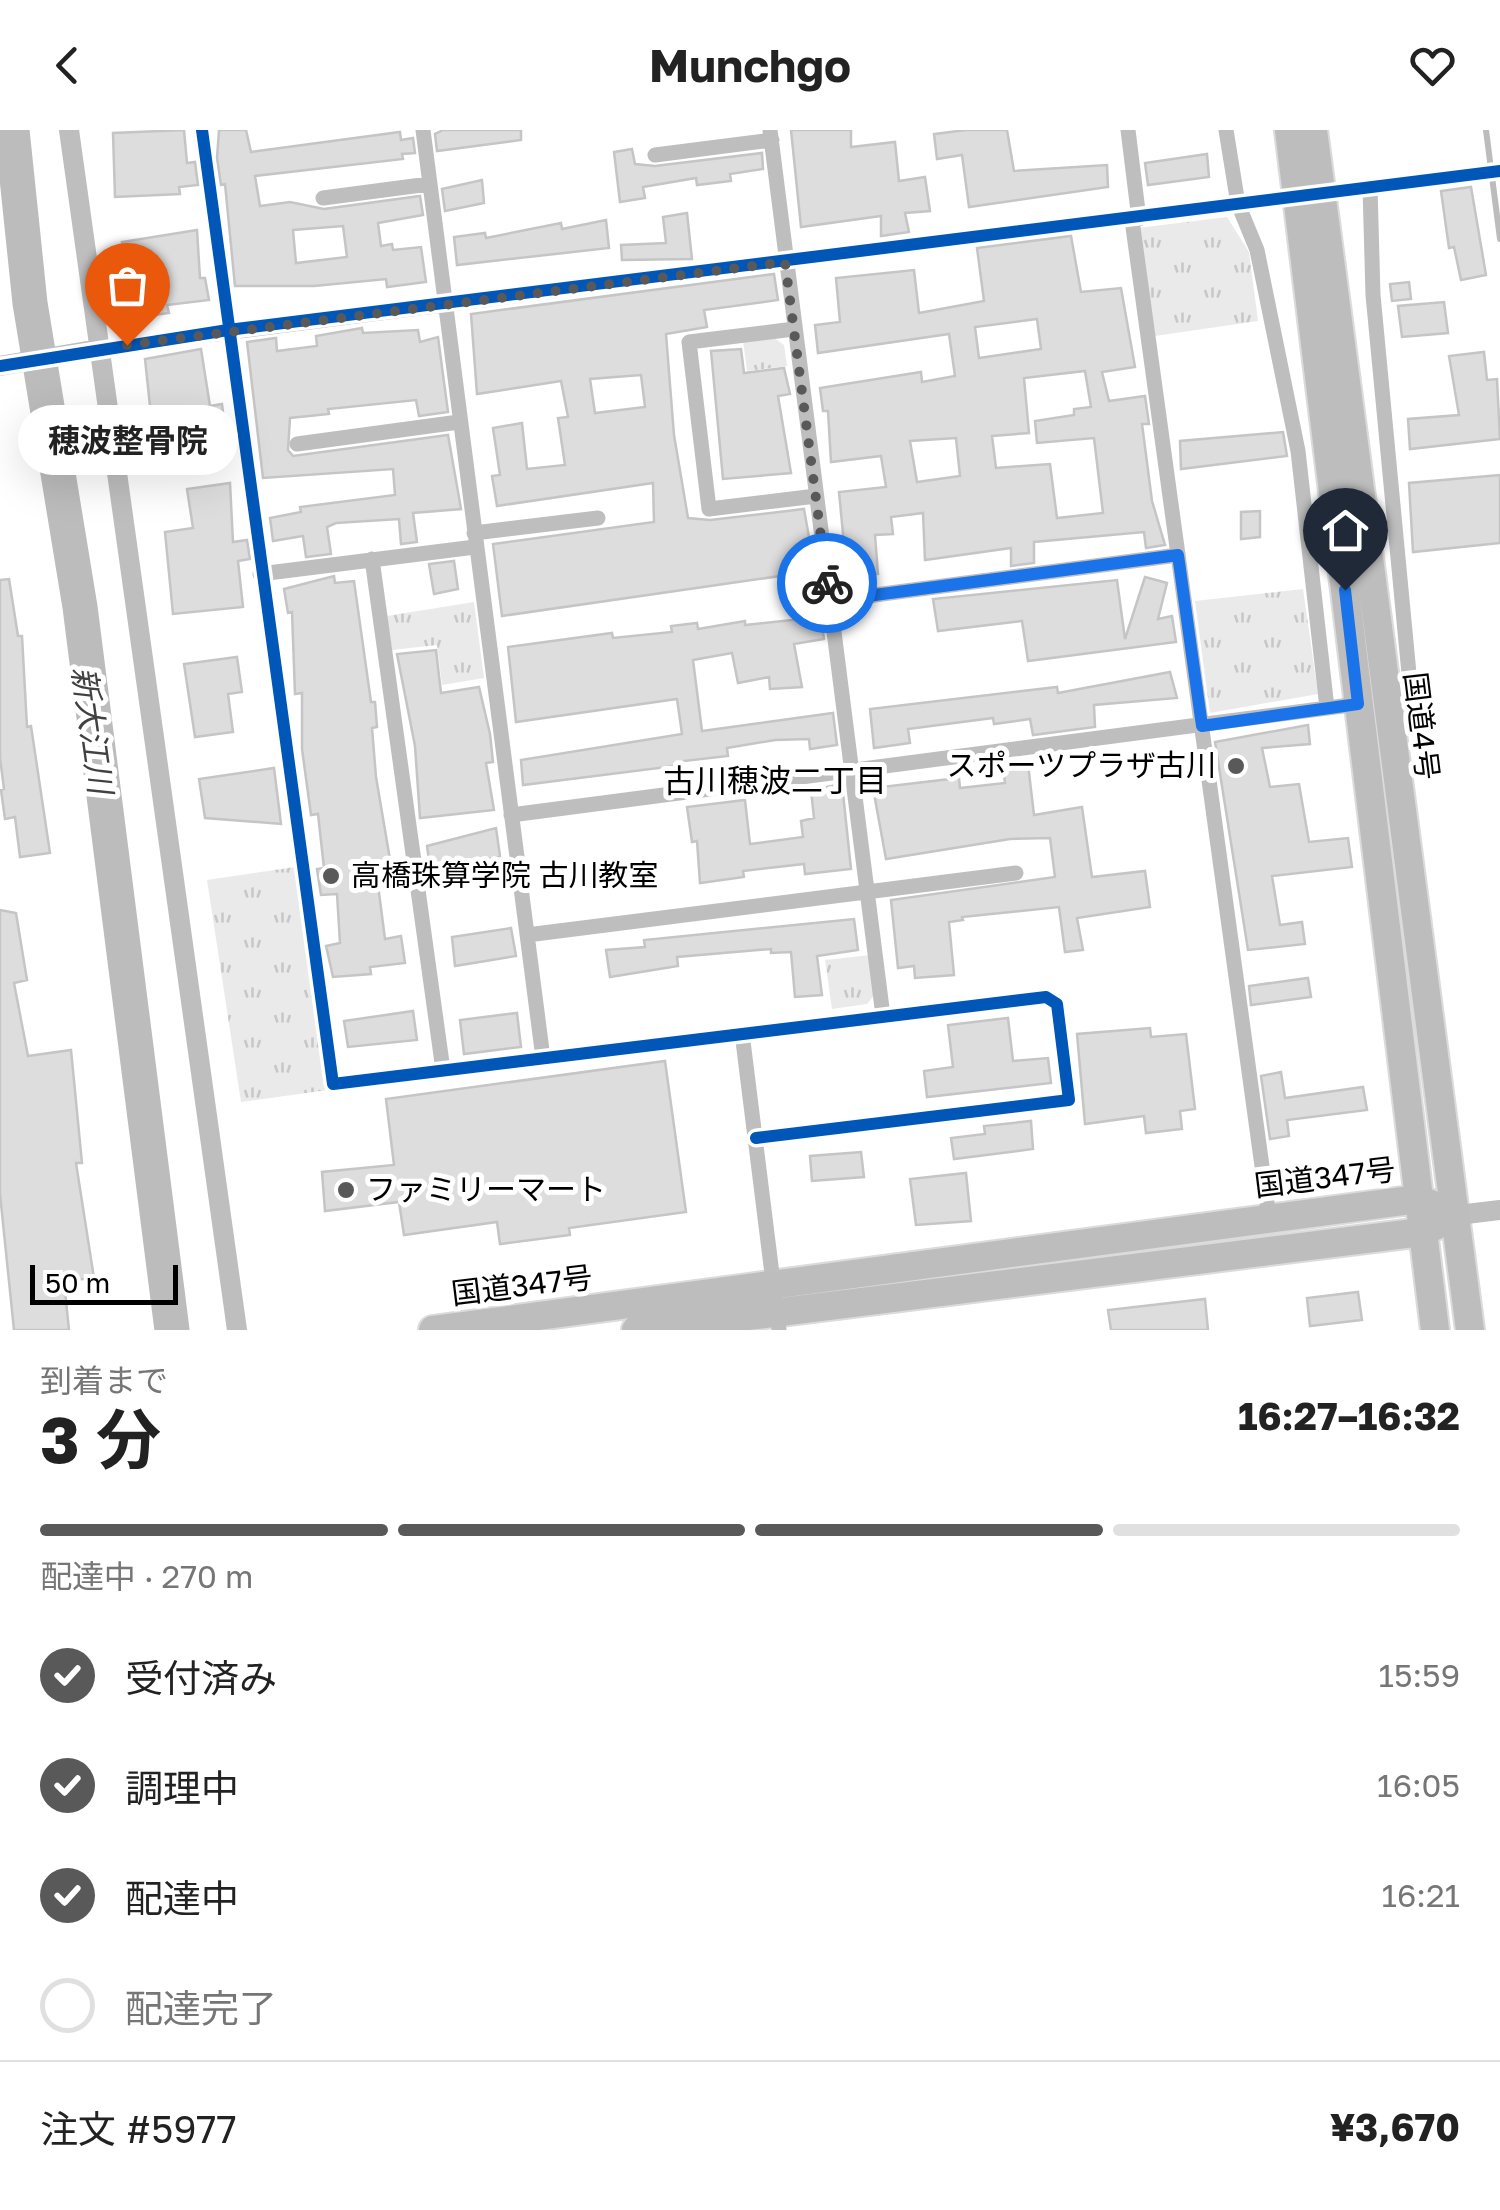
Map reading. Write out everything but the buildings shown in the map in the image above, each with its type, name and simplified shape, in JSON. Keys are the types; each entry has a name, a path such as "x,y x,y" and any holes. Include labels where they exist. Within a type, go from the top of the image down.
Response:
{"highway":[{"name":"国道4号","path":"1288,130 1372,701 1443,1146 1458,1216 1470,1330"},
{"name":"国道4号","path":"1314,130 1418,1199 1435,1330"},
{"name":"国道347号","path":"433,1330 778,1309 1269,1217 1418,1199 1458,1216"},
{"name":"国道347号","path":"636,1330 778,1309 1422,1232 1458,1216"}],"street":[{"path":"69,130 237,1330"},
{"path":"202,130 260,574 334,1084 1046,996 1057,1004 1069,1100 756,1138"},
{"path":"423,130 542,1058"},
{"path":"1128,130 1135,220 1178,555 1269,1217"},
{"path":"1226,130 1238,204 1257,250 1298,452 1326,708"},
{"path":"654,154 771,135 884,1016"},
{"path":"1343,190 1500,171"},
{"path":"322,198 429,184"},
{"path":"511,815 852,774 1398,697 1410,684 1373,294 1370,187"},
{"path":"2,366 228,330 1135,220 1274,199"},
{"path":"794,329 689,342 709,509 816,496"},
{"path":"296,444 459,422"},
{"path":"260,574 372,559 598,518"},
{"path":"829,601 1178,555"},
{"path":"372,559 443,1070"},
{"path":"526,936 1016,873"},
{"path":"742,1033 778,1309"},
{"path":"1458,1216 1500,1210"}],"green space":[{"path":"1227,217 1249,252 1258,321 1155,336 1138,228"},
{"path":"774,338 784,345 787,366 747,371 743,341"},
{"path":"1303,589 1318,694 1210,713 1195,601"},
{"path":"474,602 484,678 442,685 437,645 392,650 387,616"},
{"path":"295,867 328,1090 241,1102 207,880"},
{"path":"871,955 876,993 867,1004 832,1009 825,960"}],"waterway":[{"name":"新大江川","path":"12,130 30,303 80,607 172,1330"},
{"path":"1486,130 1500,239"}],"cycle path":[{"path":"202,130 333,1084 1046,997 1057,1004 1069,1100 756,1138"},
{"path":"0,366 228,330 1500,171"}],"way so far":[{"path":"127,345 785,262 827,583"}],"place":[{"name":"穂波整骨院","path":"127,345"},
{"name":"スポーツプラザ古川","path":"1236,766"},
{"name":"高橋珠算学院 古川教室","path":"331,876"},
{"name":"ファミリーマート","path":"346,1190"}],"district":[{"name":"古川穂波二丁目","path":"775,781"}],"route":[{"path":"827,583 829,601 1178,555 1202,726 1358,704 1345,590"}]}
